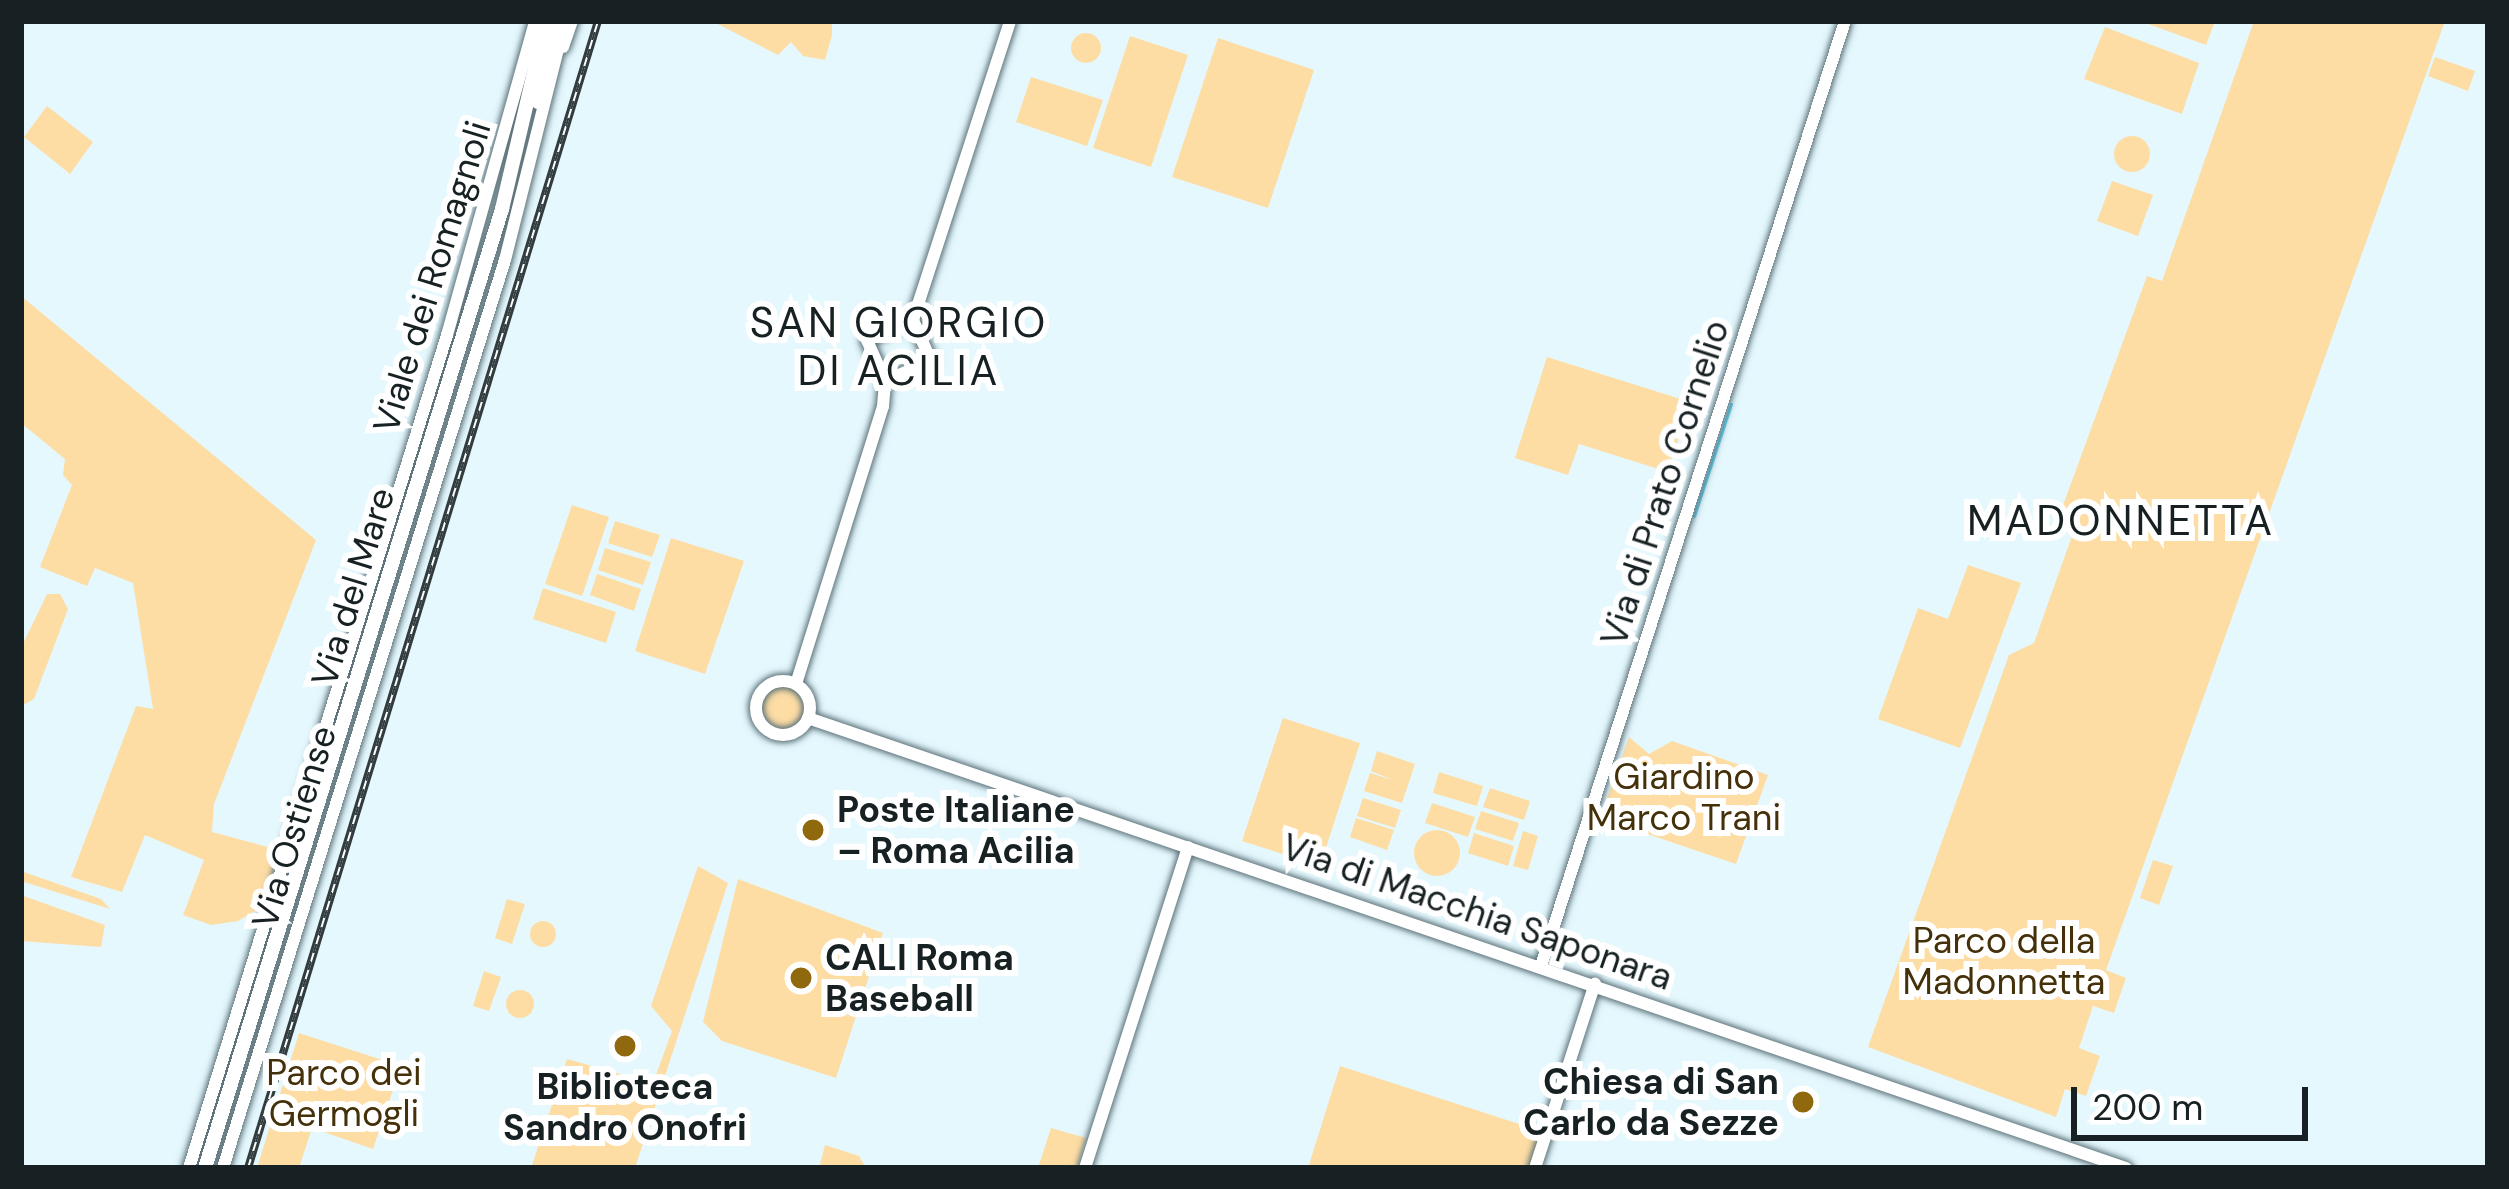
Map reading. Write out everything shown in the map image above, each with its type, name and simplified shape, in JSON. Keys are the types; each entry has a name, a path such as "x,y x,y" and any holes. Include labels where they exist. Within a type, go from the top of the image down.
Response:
{"main road":[{"name":"Via del Mare","path":"205,1168 502,209 546,21"},
{"path":"502,209 565,21"}],"street":[{"name":"Viale dei Romagnoli","path":"189,1168 460,292 535,21"},
{"name":"Via Ostiense","path":"223,1168 505,260 565,21"},
{"path":"885,381 931,361 913,320 1010,21"},
{"name":"Via di Prato Cornelio","path":"1542,963 1845,21"},
{"path":"796,684 885,381 867,340 913,320"},
{"path":"796,684 810,702 808,718 782,734 759,718 764,689 796,684"},
{"name":"Via di Macchia Saponara","path":"808,718 1542,963 2126,1168"},
{"path":"1085,1168 1188,847"},
{"path":"1181,870 1208,854"},
{"path":"1535,1168 1595,983"}],"green space":[{"path":"712,21 832,21 832,35 825,60 803,56 791,42 778,55"},
{"path":"2140,21 2215,21 2206,45"},
{"name":"Parco della Madonnetta","path":"2254,21 2445,21 2106,970 2126,978 2114,1013 2093,1006 2079,1048 2100,1056 2086,1096 2065,1089 2056,1117 1868,1047 2009,655 2034,643 2073,533 2073,525 2058,519 2147,276 2162,281"},
{"path":"2105,27 2199,63 2182,114 2084,79"},
{"path":"1086,33 1101,48 1086,63 1071,48"},
{"path":"1130,36 1188,55 1151,167 1093,148"},
{"path":"1218,38 1314,70 1268,208 1172,177"},
{"path":"2435,57 2475,71 2468,91 2428,76"},
{"path":"1031,77 1103,100 1087,146 1016,122"},
{"path":"47,106 93,142 70,174 24,137"},
{"path":"2132,136 2145,141 2150,154 2145,167 2132,172 2119,167 2114,154 2119,141"},
{"path":"2112,181 2153,195 2138,236 2097,221"},
{"path":"21,296 316,540 214,804 212,832 279,850 263,906 238,921 211,925 183,915 204,860 145,835 122,892 71,877 136,706 153,709 133,583 95,568 87,586 40,567 72,485 63,475 65,459 21,423"},
{"path":"1547,357 1690,402 1668,472 1579,444 1568,475 1515,458"},
{"path":"572,505 609,517 582,596 545,584"},
{"path":"615,521 660,535 652,557 608,543"},
{"path":"671,538 744,561 705,674 635,651"},
{"path":"605,548 651,562 643,585 598,570"},
{"path":"1968,565 2021,583 1960,748 1878,719 1918,608 1948,619"},
{"path":"597,574 641,589 634,611 590,595"},
{"path":"543,588 616,612 606,643 533,619"},
{"path":"47,594 60,594 68,609 34,699 21,706 21,648"},
{"path":"783,686 798,692 804,707 798,722 783,728 768,722 762,707 768,692"},
{"path":"1283,718 1360,743 1320,866 1242,841"},
{"name":"Giardino Marco Trani","path":"1629,737 1649,754 1672,741 1768,775 1736,864 1600,818"},
{"path":"1377,751 1415,764 1402,803 1364,791 1370,773 1393,780 1371,771"},
{"path":"1439,772 1483,786 1477,806 1433,793"},
{"path":"1490,788 1530,801 1524,820 1483,807"},
{"path":"1363,798 1401,810 1395,828 1357,816"},
{"path":"1432,803 1475,817 1468,837 1425,823"},
{"path":"1481,811 1519,823 1513,841 1475,829"},
{"path":"1356,818 1394,830 1387,850 1350,837"},
{"path":"1437,830 1453,837 1460,853 1453,869 1437,876 1421,869 1414,853 1421,837"},
{"path":"1523,831 1538,836 1528,870 1513,866"},
{"path":"1474,833 1514,846 1508,866 1468,853"},
{"path":"2153,860 2173,866 2159,905 2140,898"},
{"path":"698,866 728,883 635,1168 531,1168 567,1059 653,1083 672,1031 651,1006"},
{"path":"21,871 101,899 110,909 21,881"},
{"path":"738,879 883,933 836,1078 722,1041 703,1022"},
{"path":"21,895 105,925 101,947 21,941"},
{"path":"507,899 525,904 512,944 495,938"},
{"path":"543,921 556,934 543,947 530,934"},
{"path":"484,971 501,977 489,1011 473,1006"},
{"path":"520,990 530,994 534,1004 530,1014 520,1018 510,1014 506,1004 510,994"},
{"name":"Parco dei Germogli","path":"299,1033 401,1066 373,1149 312,1128 299,1168 257,1168"},
{"path":"1340,1066 1547,1133 1535,1168 1308,1168"},
{"path":"1051,1128 1086,1138 1077,1168 1038,1168"},
{"path":"825,1145 859,1156 866,1168 819,1168"}],"waterway":[{"path":"1694,516 1731,404"}],"railway":[{"path":"248,1168 598,21"}],"place":[{"name":"Poste Italiane – Roma Acilia","path":"813,830"},
{"name":"CALI Roma Baseball","path":"801,978"},
{"name":"Biblioteca Sandro Onofri","path":"625,1046"},
{"name":"Chiesa di San Carlo da Sezze","path":"1803,1102"}],"district":[{"name":"SAN GIORGIO DI ACILIA","path":"899,348"},
{"name":"MADONNETTA","path":"2121,521"}]}
